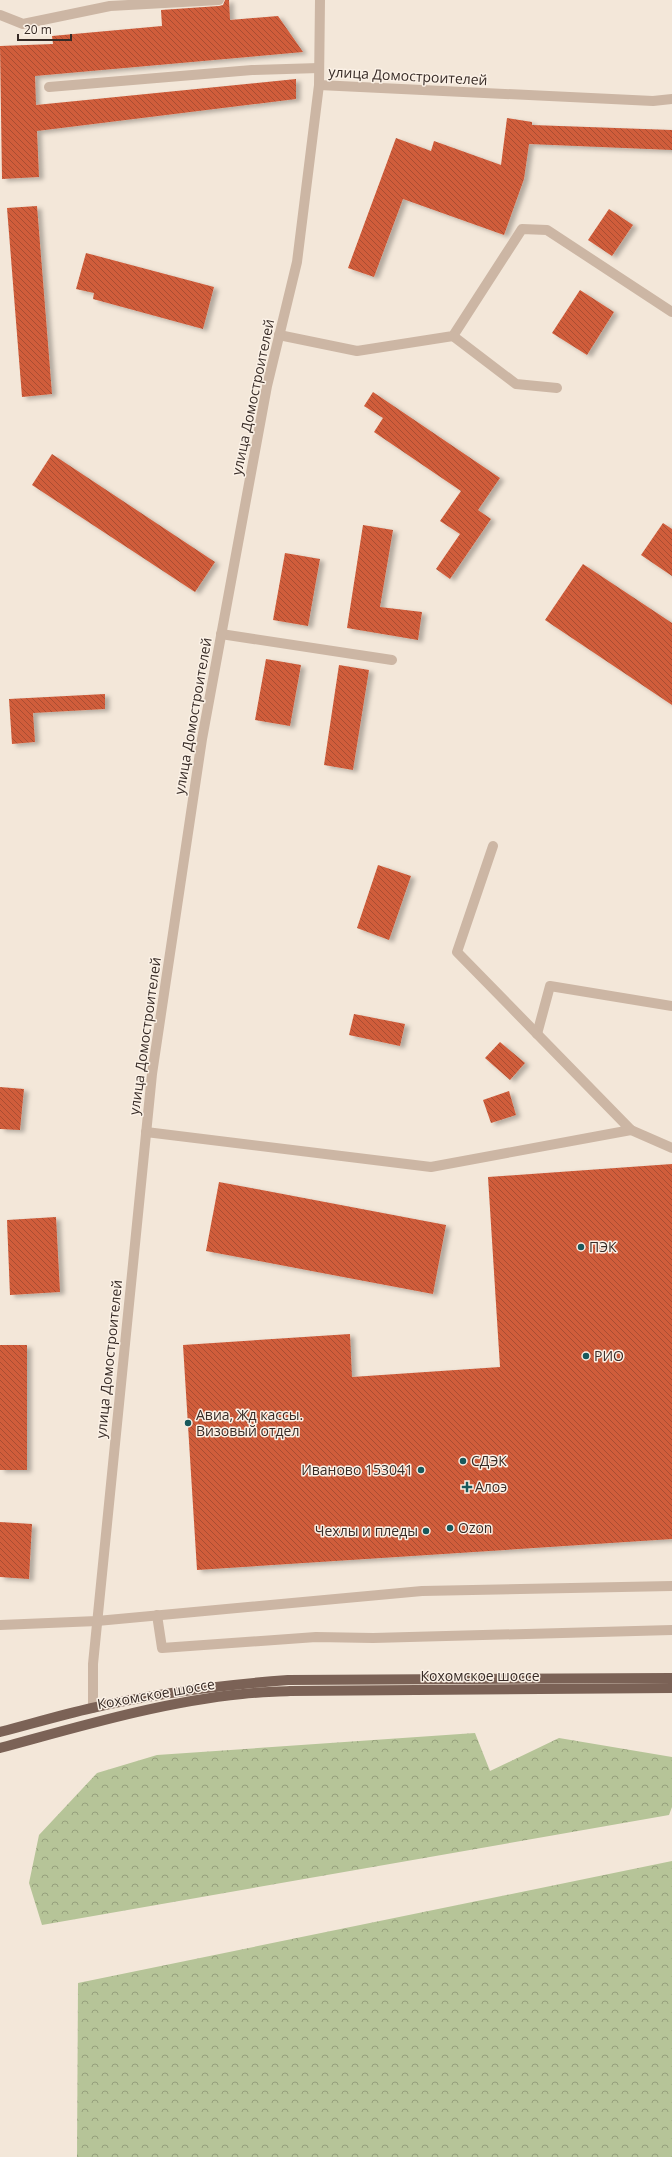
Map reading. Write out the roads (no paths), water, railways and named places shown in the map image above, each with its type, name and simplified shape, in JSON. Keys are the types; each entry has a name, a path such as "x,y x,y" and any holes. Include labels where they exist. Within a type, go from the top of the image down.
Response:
{"main road":[{"name":"Кохомское шоссе","path":"672,1678 288,1680 183,1690 93,1708 95,1722 186,1703 241,1694 290,1691 672,1688"},
{"path":"0,1732 93,1708"},
{"path":"0,1748 95,1722"}],"street":[{"path":"0,15 23,24 110,6 219,0"},
{"path":"319,85 320,0"},
{"path":"49,87 252,70 319,68"},
{"name":"улица Домостроителей","path":"93,1708 93,1664 97,1621 153,1067 199,762 221,634 265,394 297,262 319,85 653,101 672,100"},
{"path":"453,336 522,229 546,230 672,312"},
{"path":"279,335 357,351 453,336 516,384 557,388"},
{"path":"221,634 392,660"},
{"path":"493,846 457,952 631,1130 672,1148"},
{"path":"537,1034 550,986 672,1006"},
{"path":"146,1132 431,1167 631,1130"},
{"path":"0,1625 97,1621 422,1591 672,1586"},
{"path":"157,1615 162,1648 316,1637 373,1638 672,1630"}],"place":[{"name":"ПЭК","path":"581,1247"},
{"name":"РИО","path":"586,1356"},
{"name":"Авиа, Жд кассы. Визовый отдел","path":"188,1423"},
{"name":"СДЭК","path":"463,1461"},
{"name":"Иваново 153041","path":"421,1470"},
{"name":"Алоэ","path":"467,1487"},
{"name":"Ozon","path":"450,1528"},
{"name":"Чехлы и пледы","path":"426,1531"}]}
